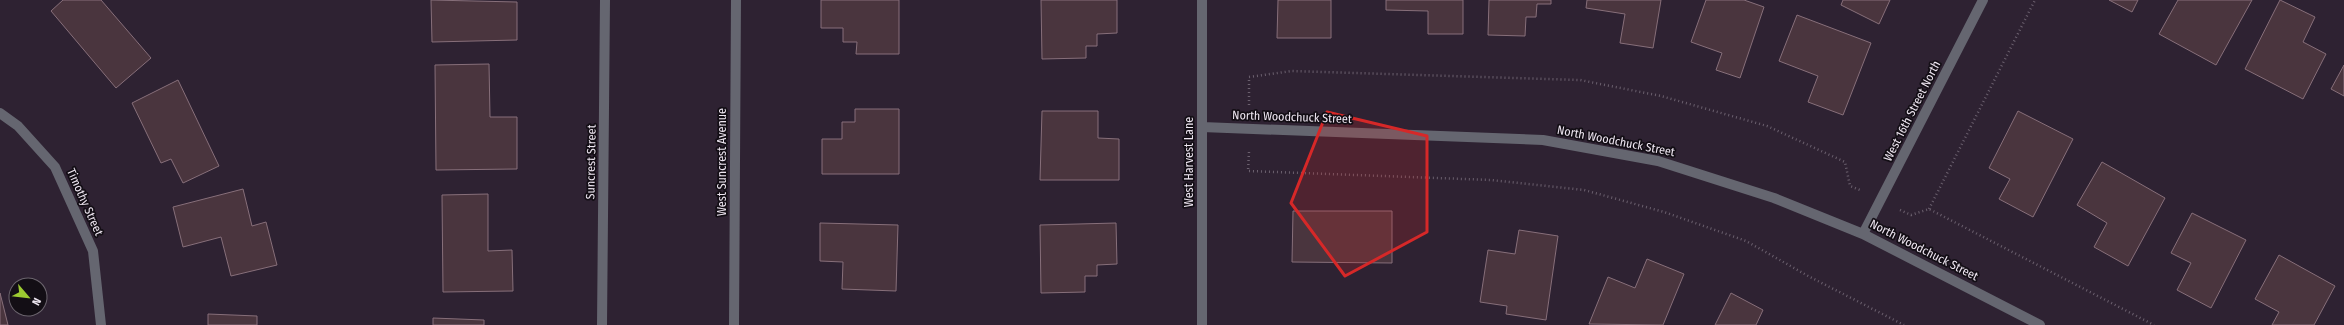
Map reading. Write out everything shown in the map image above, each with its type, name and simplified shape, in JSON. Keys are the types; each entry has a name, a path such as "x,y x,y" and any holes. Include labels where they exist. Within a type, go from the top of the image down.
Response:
{"street":[{"name":"Suncrest Street","path":"602,325 605,0"},
{"name":"West Suncrest Avenue","path":"734,325 736,0"},
{"name":"West Harvest Lane","path":"1202,0 1202,325"},
{"name":"West 16th Street North","path":"1863,234 1983,0"},
{"name":"Timothy Street","path":"0,113 18,126 55,167 93,251 101,325"},
{"name":"North Woodchuck Street","path":"1202,127 1543,140 1658,161 1774,198 1863,234 2040,325"}],"path":[{"path":"1929,210 2035,0"}],"highlighted area":[{"path":"1327,112 1427,136 1427,232 1345,276 1291,203"}],"building":[{"path":"63,0 101,0 151,58 116,88 51,11"},
{"path":"431,0 517,2 517,40 432,42"},
{"path":"821,0 899,0 899,54 856,54 857,42 843,42 843,28 821,28"},
{"path":"1041,0 1117,0 1117,33 1097,34 1097,46 1086,46 1086,58 1042,59"},
{"path":"1278,0 1331,0 1331,38 1277,38"},
{"path":"1386,0 1463,0 1463,34 1428,34 1428,11 1386,10"},
{"path":"1489,0 1551,0 1551,4 1537,4 1536,17 1526,17 1525,36 1488,35"},
{"path":"1587,0 1661,0 1653,48 1620,43 1625,14 1586,8"},
{"path":"1706,0 1744,0 1764,7 1740,78 1716,70 1722,53 1691,42"},
{"path":"1843,0 1890,0 1879,24 1841,5"},
{"path":"2109,0 2138,0 2132,12"},
{"path":"2178,0 2252,0 2216,65 2159,34"},
{"path":"2280,0 2315,17 2303,42 2326,54 2303,99 2245,69"},
{"path":"1797,15 1871,43 1843,115 1808,102 1818,76 1779,61"},
{"path":"489,64 490,117 517,117 517,169 436,170 435,65"},
{"path":"2344,65 2344,96 2331,89"},
{"path":"178,80 219,166 183,183 171,159 161,163 132,103"},
{"path":"855,109 899,109 899,174 822,174 822,139 842,139 842,122 855,122"},
{"path":"1042,111 1098,111 1098,138 1119,139 1119,180 1040,180"},
{"path":"2018,111 2073,139 2033,217 1999,199 2010,179 1989,168"},
{"path":"2102,162 2165,198 2128,266 2094,247 2107,223 2077,205"},
{"path":"243,189 252,226 266,222 277,265 231,276 221,237 183,247 173,207"},
{"path":"488,194 488,251 512,250 513,291 443,292 442,195"},
{"path":"1293,211 1392,211 1392,263 1292,262"},
{"path":"2192,213 2246,240 2211,308 2177,290 2191,263 2171,253"},
{"path":"820,223 898,225 896,291 842,289 843,262 820,261"},
{"path":"1116,223 1117,264 1097,265 1097,276 1085,276 1085,292 1041,293 1040,225"},
{"path":"1519,230 1558,236 1546,320 1506,314 1507,306 1480,302 1488,250 1515,254"},
{"path":"2279,255 2335,286 2314,325 2272,325 2279,312 2255,299"},
{"path":"1647,259 1684,274 1663,325 1589,324 1608,277 1635,288"},
{"path":"0,293 8,325 0,325"},
{"path":"1731,293 1763,310 1756,325 1715,325"},
{"path":"208,314 257,316 257,325 208,325"},
{"path":"433,318 484,320 484,325 433,325"}]}
